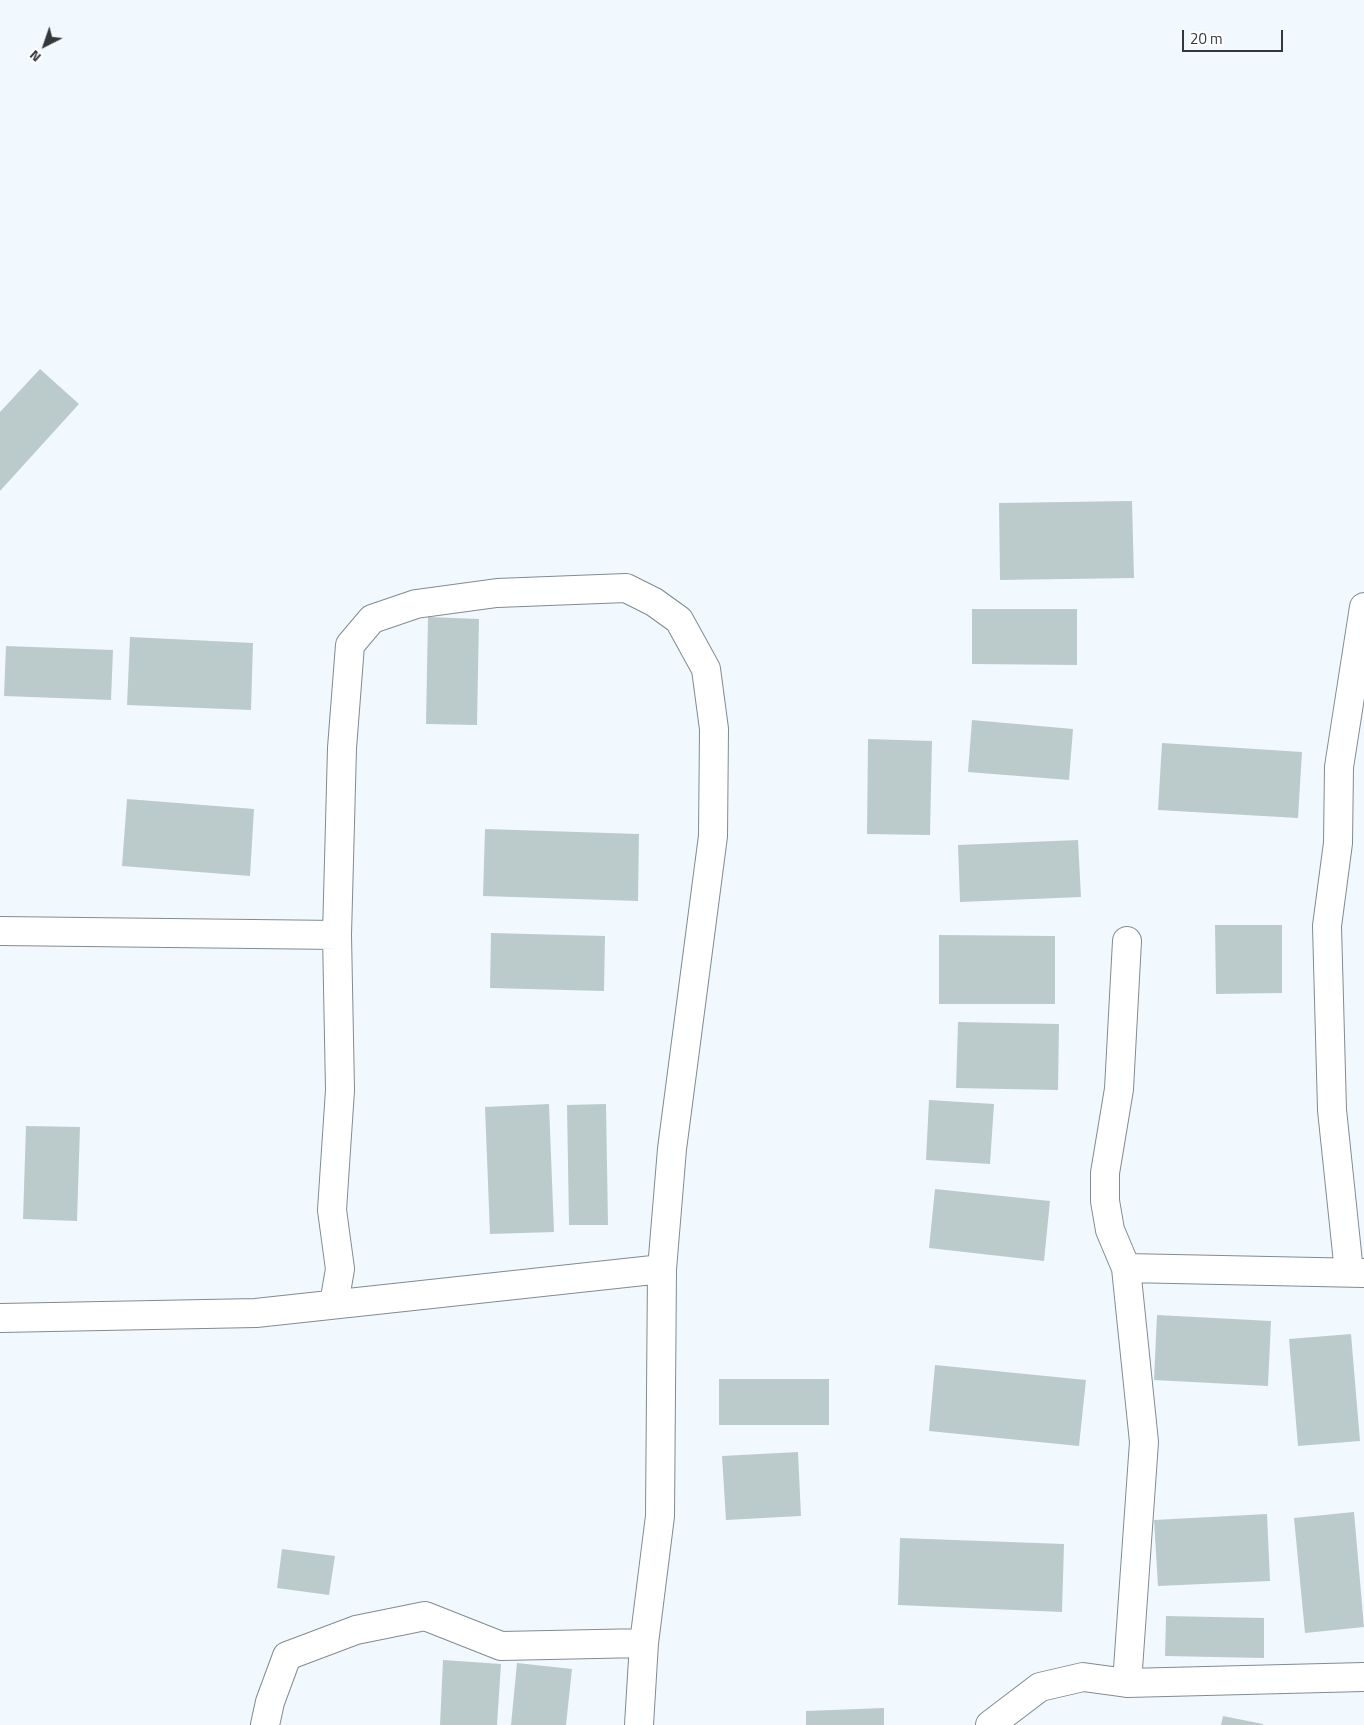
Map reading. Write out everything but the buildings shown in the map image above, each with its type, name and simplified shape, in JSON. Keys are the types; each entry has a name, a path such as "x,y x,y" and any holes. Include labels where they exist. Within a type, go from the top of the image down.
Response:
{"street":[{"path":"334,1304 340,1269 332,1210 340,1090 337,935 342,748 350,645 372,619 416,604 497,593 626,588 654,602 679,620 706,669 714,729 713,836 672,1149 662,1269 660,1516 644,1643 639,1725"},
{"path":"1126,1268 1357,1273 1332,1110 1327,926 1338,843 1338,767 1364,607"},
{"path":"0,931 337,935"},
{"path":"1127,941 1120,1089 1105,1174 1105,1201 1110,1230 1126,1268 1144,1442 1127,1683"},
{"path":"0,1318 256,1314 662,1269"},
{"path":"265,1725 270,1702 287,1656 365,1628 425,1616 501,1646 644,1643"},
{"path":"990,1725 1040,1687 1083,1677 1127,1683 1364,1677"}]}
